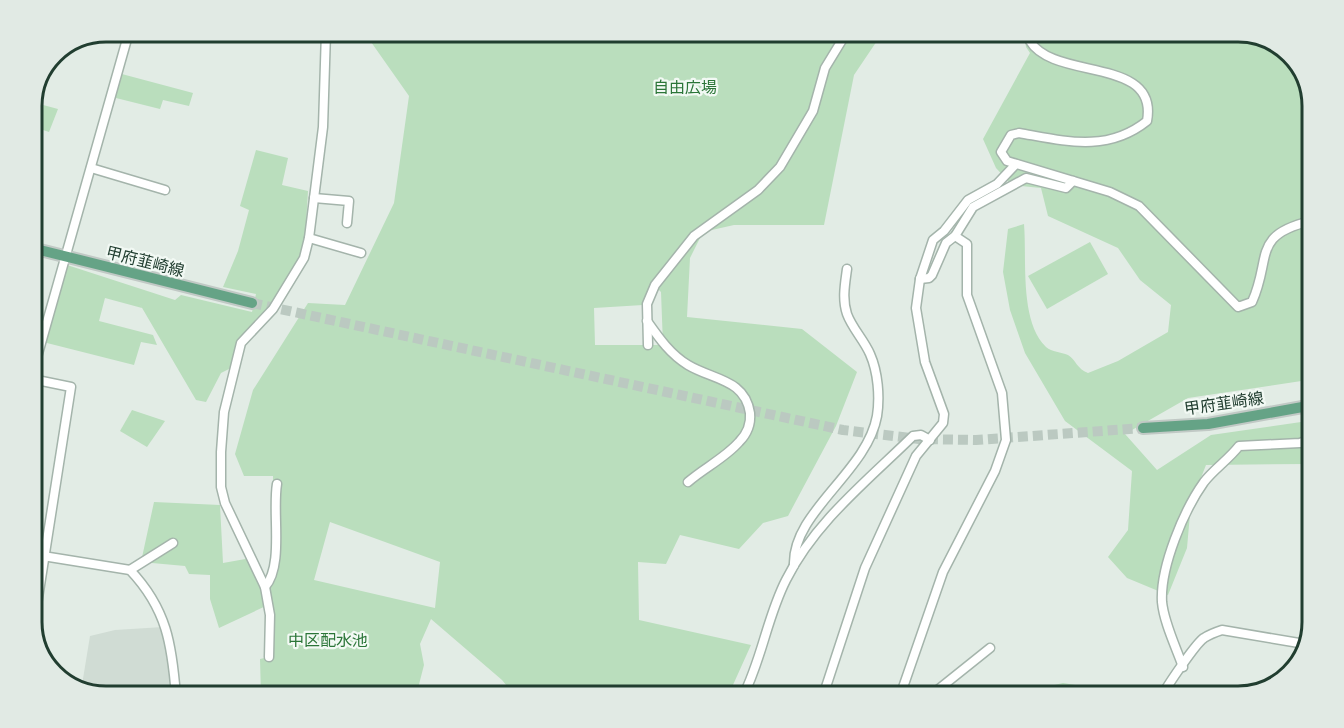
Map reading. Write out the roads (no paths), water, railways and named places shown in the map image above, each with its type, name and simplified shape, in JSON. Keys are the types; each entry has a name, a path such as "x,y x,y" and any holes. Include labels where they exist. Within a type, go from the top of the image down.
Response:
{"main road":[{"name":"甲府韮崎線","path":"42,251 252,303"},
{"name":"甲府韮崎線","path":"1143,428 1208,424 1302,407"}],"street":[{"path":"42,340 126,42"},
{"path":"269,657 270,615 265,587 225,503 221,487 224,412 241,343 273,309 304,258 309,238 323,127 326,42"},
{"path":"648,345 647,304 655,285 694,236 758,190 787,158 813,111 825,68 841,42"},
{"path":"1031,42 1041,54 1131,81 1144,92 1150,105 1147,121 1131,134 1101,142 1072,142 1019,133 1011,135 1001,152 1007,161 1110,192 1139,206 1238,307 1252,302 1266,250 1274,237 1284,229 1302,224"},
{"path":"826,686 865,568 916,456 943,423 944,414 925,362 916,308 920,279 933,240 944,231 968,200 997,184 1016,164"},
{"path":"91,168 165,190"},
{"path":"920,279 929,278 932,275 946,243 955,236 973,207 1026,178 1066,188 1072,181"},
{"path":"314,198 349,201 347,223"},
{"path":"903,686 943,572 995,471 1006,440 1002,393 967,295 967,244 955,236"},
{"path":"309,238 361,253"},
{"path":"794,565 794,553 806,527 868,445 877,416 877,377 870,354 847,315 843,297 846,269"},
{"path":"647,321 663,345 681,360 736,385 745,395 749,407 749,429 740,441 688,482"},
{"path":"42,380 71,387 42,563"},
{"path":"748,686 756,671 782,590 794,565 823,524 913,436 921,435 930,440"},
{"path":"1183,667 1162,604 1165,569 1191,503 1206,480 1226,463 1239,446 1302,442"},
{"path":"265,587 275,569 274,504 277,484"},
{"path":"43,556 130,570 173,543"},
{"path":"130,570 157,605 171,643 175,686"},
{"path":"1167,686 1202,639 1222,630 1298,643"},
{"path":"942,686 990,648"}],"tunnel":[{"path":"252,303 843,430 919,439 976,440 1143,428"}],"park label":[{"name":"自由広場","path":"685,88"},
{"name":"中区配水池","path":"328,641"}]}
